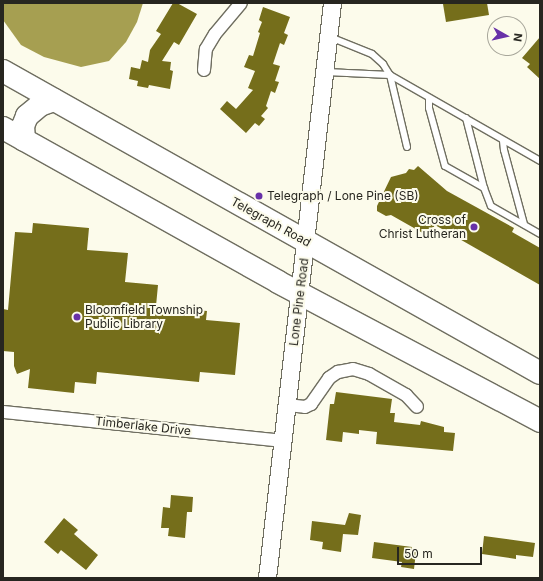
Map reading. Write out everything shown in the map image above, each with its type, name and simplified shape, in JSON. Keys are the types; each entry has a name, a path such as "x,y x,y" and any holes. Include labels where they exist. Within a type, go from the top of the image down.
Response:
{"highway":[{"name":"Telegraph Road","path":"3,71 540,373"},
{"path":"24,140 23,126 27,116 40,104 54,100"},
{"path":"3,128 300,294 540,421"}],"street":[{"path":"204,70 206,49 215,34 241,3"},
{"name":"Lone Pine Road","path":"267,578 332,3"},
{"path":"287,405 308,406 317,399 329,378 338,372 353,369 369,374 406,395 417,407"},
{"name":"Timberlake Drive","path":"3,412 283,441"}],"lane":[{"path":"328,36 372,54 390,76 540,161"},
{"path":"324,72 390,76"},
{"path":"390,76 407,148"},
{"path":"429,98 429,108 445,166 484,188"},
{"path":"466,118 484,188 491,206 540,234"},
{"path":"503,141 504,150 524,224"}],"shaded area":[{"path":"3,3 143,3 137,22 126,42 109,61 81,67 44,57 21,45 3,20"}],"building":[{"path":"173,3 177,3 197,14 179,45 174,42 162,61 171,62 170,70 173,71 170,89 149,85 148,88 137,86 138,81 129,79 131,67 140,69 142,60 148,62 150,50 161,34 156,31"},
{"path":"487,3 489,15 446,22 443,4"},
{"path":"263,7 290,17 284,33 288,35 284,45 280,43 273,64 280,66 275,81 279,82 275,93 271,91 266,106 268,108 261,116 265,119 259,126 255,123 246,133 220,109 227,101 236,109 253,90 248,88 255,71 244,67 249,55 253,56 260,33 258,32 262,22 259,20"},
{"path":"540,37 540,79 527,67 530,64 522,58 524,56 527,56 527,52"},
{"name":"Cross of Christ Lutheran","path":"418,166 447,191 514,228 512,232 540,248 540,285 435,225 428,236 391,215 386,216 377,211 377,206 391,177 406,173 409,169 414,170"},
{"path":"33,223 89,228 87,250 128,253 125,282 158,285 156,306 207,311 206,320 240,323 235,375 200,372 199,382 97,372 96,384 75,382 74,393 28,388 30,369 17,374 14,366 14,352 3,351 3,309 8,310 15,232 32,233"},
{"path":"336,392 392,399 390,413 395,413 394,422 420,425 421,421 444,427 444,432 455,433 453,451 376,444 377,432 359,430 359,434 343,432 342,442 326,440 330,404 334,404"},
{"path":"171,495 193,497 192,512 187,512 185,538 168,536 169,528 161,528 163,507 170,508"},
{"path":"349,513 361,515 358,535 343,534 341,552 322,549 323,542 310,540 312,521 345,525"},
{"path":"64,518 78,530 74,534 98,555 86,570 61,550 58,554 44,542"},
{"path":"484,536 535,543 533,557 516,555 516,559 482,554"},
{"path":"374,542 412,547 412,552 416,552 414,569 401,567 402,562 372,558"}],"place":[{"name":"Telegraph / Lone Pine (SB)","path":"259,196"},
{"name":"Cross of Christ Lutheran","path":"474,227"},
{"name":"Bloomfield Township Public Library","path":"77,317"}]}
